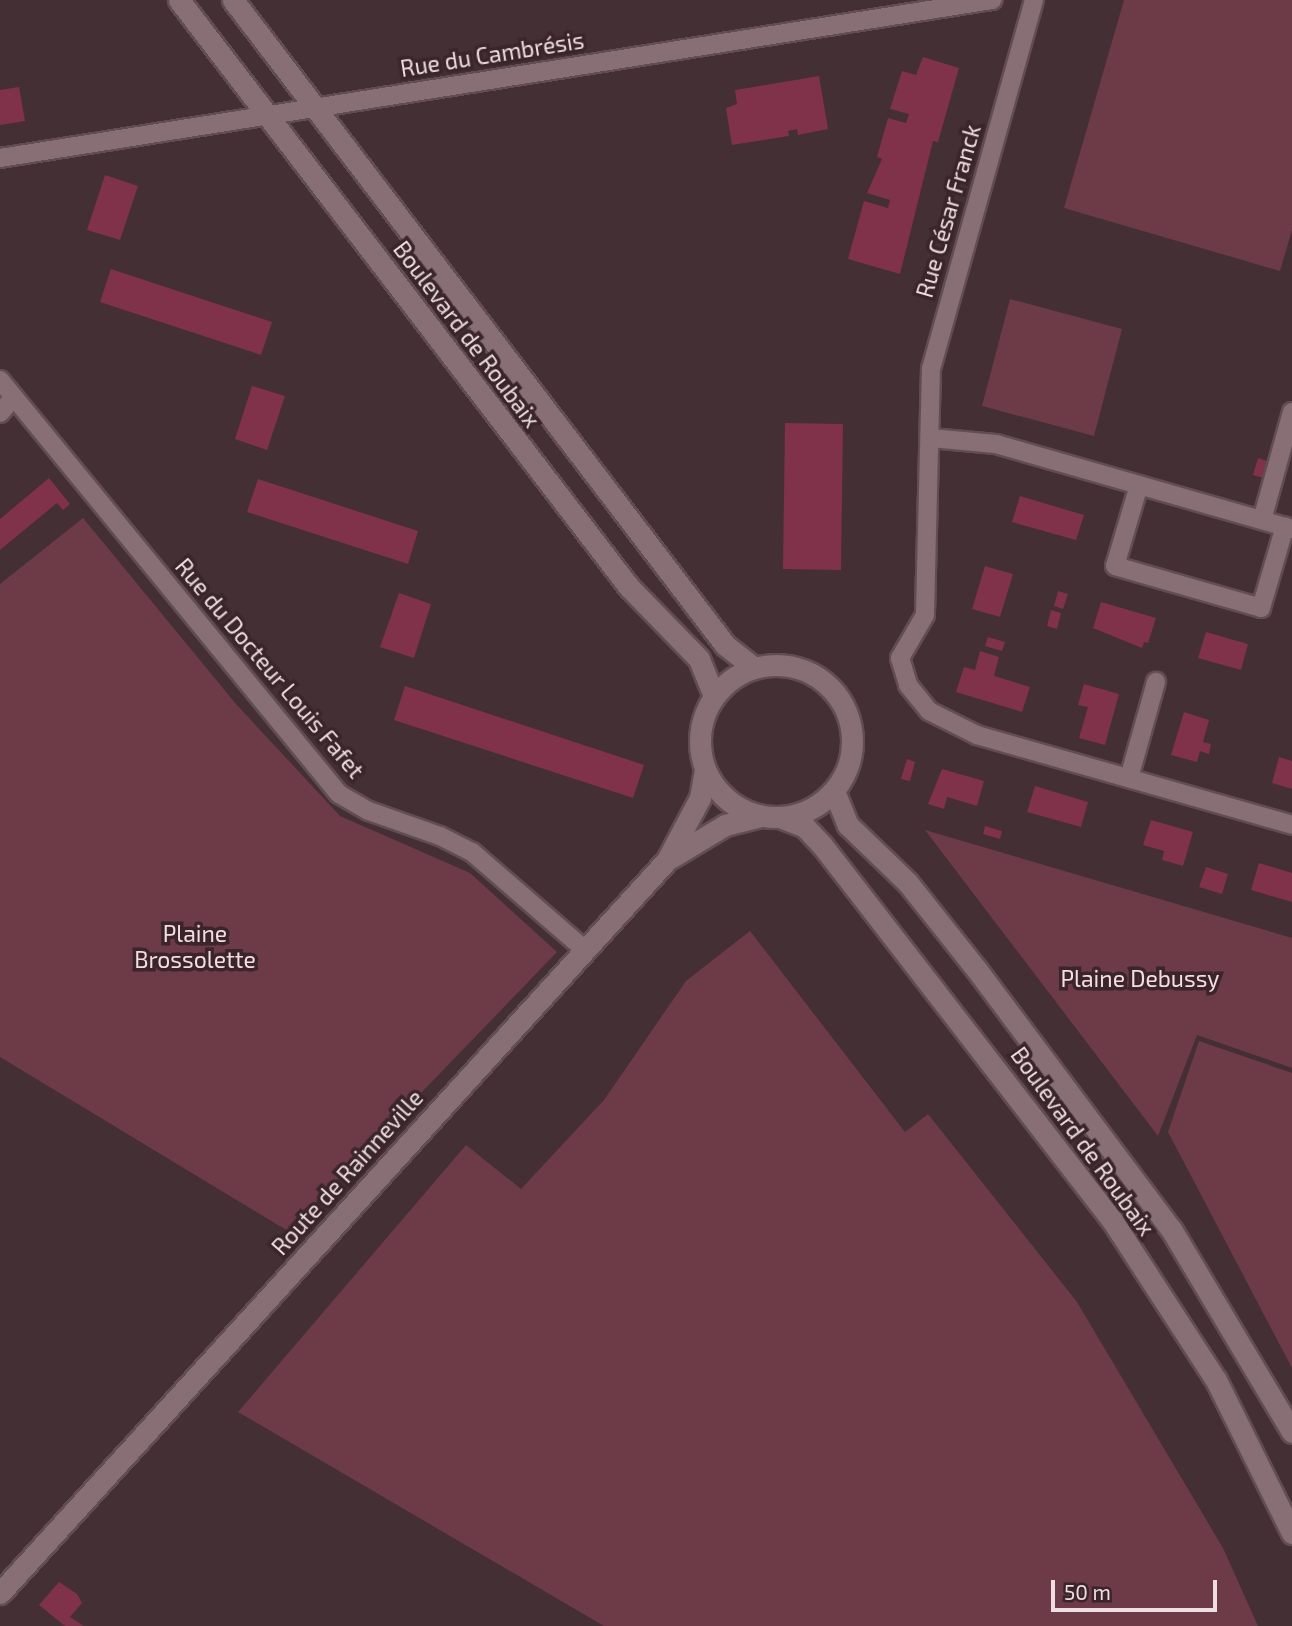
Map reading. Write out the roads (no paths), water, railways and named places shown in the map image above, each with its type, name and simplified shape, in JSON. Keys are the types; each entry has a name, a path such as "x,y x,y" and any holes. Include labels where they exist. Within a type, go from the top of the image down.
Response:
{"main road":[{"name":"Boulevard de Roubaix","path":"179,0 629,587 699,659 715,696"},
{"name":"Boulevard de Roubaix","path":"233,0 725,645 754,668"},
{"path":"667,860 708,833 772,817 819,804 834,791 851,752 845,709 817,677 776,665 754,668 739,674 715,696 700,732 705,770 728,801 772,817"},
{"name":"Route de Rainneville","path":"0,1593 667,860 700,798 705,770"},
{"name":"Boulevard de Roubaix","path":"834,791 848,825 908,883 978,970 1171,1229 1292,1432"},
{"name":"Boulevard de Roubaix","path":"772,817 805,827 822,845 1112,1220 1216,1380 1292,1533"}],"street":[{"name":"Rue du Cambrésis","path":"0,158 992,0"},
{"name":"Rue César Franck","path":"1034,0 931,368 925,615 900,658 908,685 929,712 976,735 1292,824"},
{"name":"Rue du Docteur Louis Fafet","path":"0,380 6,406 339,794 369,811 440,836 472,852 585,950"},
{"path":"1262,520 1292,412"},
{"path":"931,438 996,444 1262,520 1288,528 1261,608 1115,566 1139,485"},
{"path":"1129,778 1156,682"}],"park label":[{"name":"Plaine Brossolette","path":"195,946"},
{"name":"Plaine Debussy","path":"1140,978"}]}
